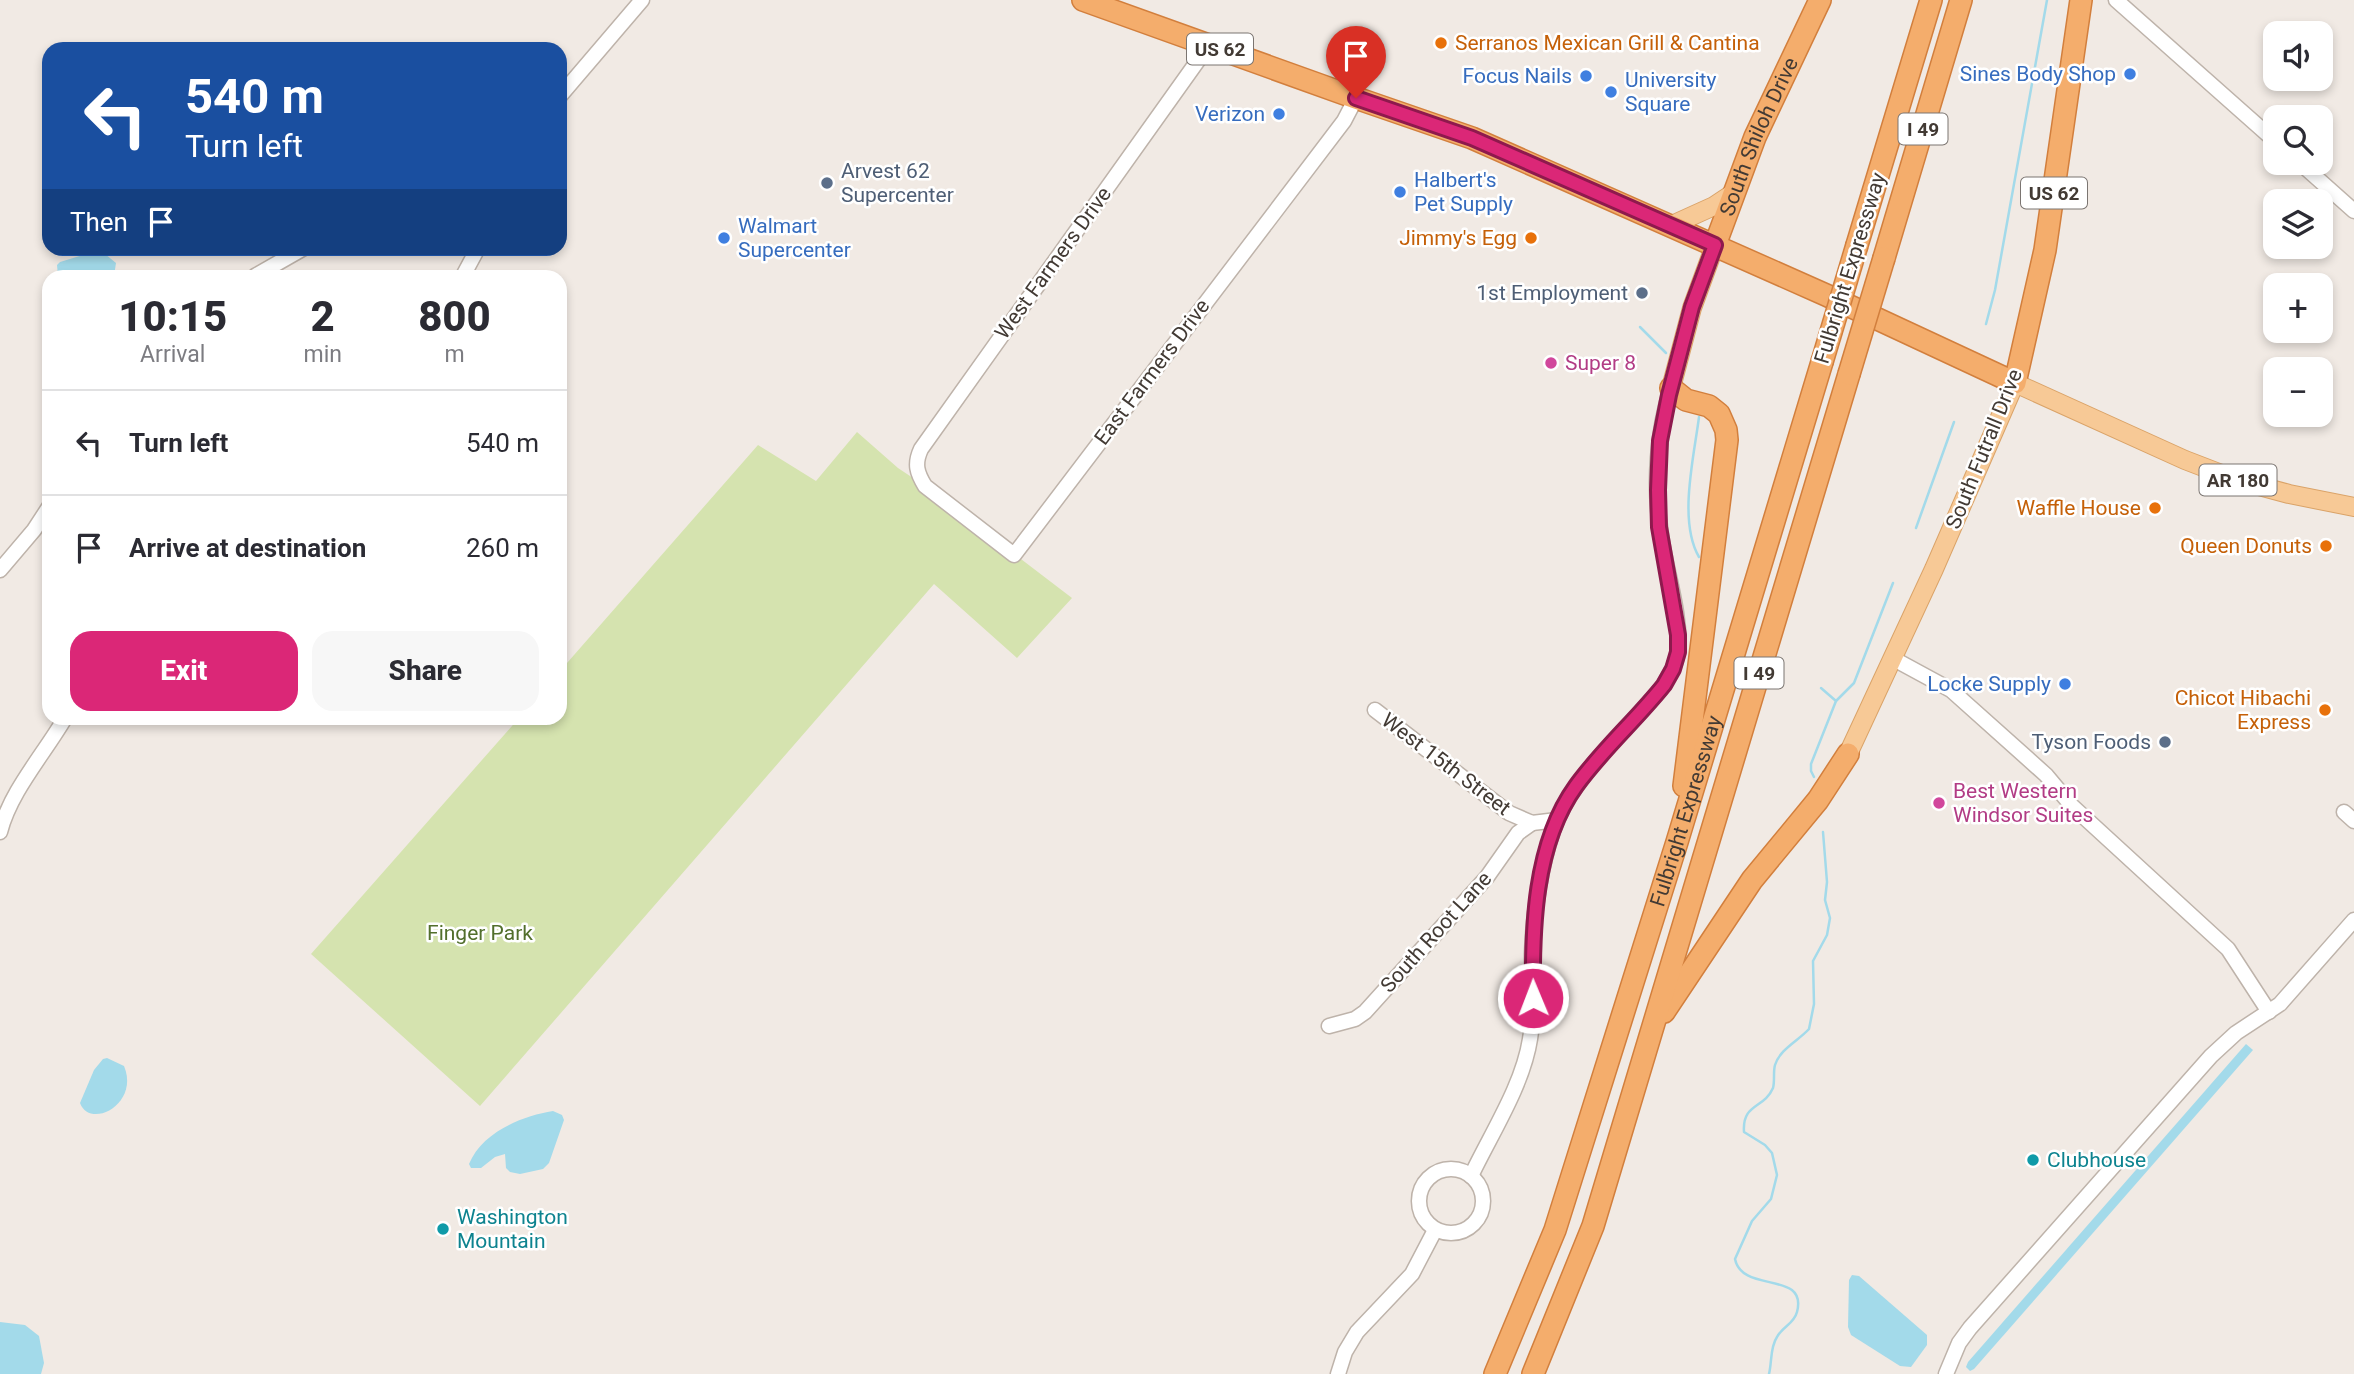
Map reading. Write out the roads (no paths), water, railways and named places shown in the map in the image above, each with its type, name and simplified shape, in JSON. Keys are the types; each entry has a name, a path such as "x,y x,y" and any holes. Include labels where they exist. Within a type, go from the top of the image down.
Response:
{"highway":[{"name":"US 62","path":"1083,0 1129,8 1209,45 1472,138 1672,225 2015,383"},
{"name":"South Shiloh Drive","path":"1715,245 1755,137 1820,0"},
{"name":"Fulbright Expressway","path":"1495,1374 1555,1230 1677,842 1931,0"},
{"name":"Fulbright Expressway","path":"1533,1374 1593,1226 1961,0"},
{"name":"South Futrall Drive","path":"2015,383 2045,250 2081,0"},
{"path":"1671,388 1686,400 1709,406 1719,414 1727,440 1677,842"},
{"path":"1651,1031 1752,880 1818,800 1848,754"}],"main road":[{"path":"1672,225 1714,206 1732,194"},
{"name":"South Shiloh Drive","path":"1671,388 1692,307 1715,245"},
{"name":"AR 180","path":"2015,383 2185,460 2237,480 2354,507"},
{"name":"South Futrall Drive","path":"1848,754 1934,569 2015,383"}],"street":[{"path":"567,88 642,0"},
{"path":"2116,0 2263,130"},
{"name":"West Farmers Drive","path":"925,486 918,474 916,460 921,449 1209,45"},
{"name":"East Farmers Drive","path":"925,486 1014,555 1344,121 1356,98"},
{"path":"2314,175 2354,211"},
{"path":"266,270 290,256"},
{"name":"South Shiloh Drive","path":"1471,1176 1518,1081 1530,1042 1534,924 1544,864 1557,820 1590,769 1664,685 1678,652 1678,633 1659,527 1658,492 1660,441 1671,388"},
{"path":"0,570 42,518"},
{"path":"1892,658 1951,690 2046,775 2072,806 2228,949 2269,1012"},
{"name":"West 15th Street","path":"1375,710 1508,813 1532,823 1557,820"},
{"path":"0,832 15,796 61,725"},
{"name":"South Root Lane","path":"1329,1026 1344,1024 1365,1012 1487,877 1518,832 1532,823"},
{"path":"1946,1374 1959,1343 1970,1328 2203,1065 2222,1044 2288,996 2354,920"},
{"path":"1454,1169 1471,1176 1480,1186 1483,1196 1483,1207 1474,1225 1465,1231 1445,1233 1435,1230 1426,1222 1418,1202 1425,1181 1443,1170 1454,1169"},
{"path":"1338,1374 1345,1352 1357,1332 1412,1274 1435,1230"}],"water":[{"path":"80,256 107,256 116,263 115,270 57,270 60,262"},
{"path":"2246,1044 2253,1050 1970,1371 1966,1367 1968,1362"},
{"path":"107,1058 124,1066 127,1080 125,1092 120,1102 112,1109 93,1114 85,1111 80,1103 94,1070"},
{"path":"553,1111 562,1115 564,1120 549,1163 543,1169 520,1174 510,1172 506,1168 505,1154 495,1157 481,1168 471,1168 469,1164 475,1153 493,1134 529,1117"},
{"path":"1852,1275 1859,1276 1927,1335 1927,1345 1911,1367 1900,1366 1851,1335 1848,1327 1849,1280"},
{"path":"0,1322 25,1325 39,1336 44,1363 41,1374 0,1374"}],"waterway":[{"path":"1986,324 1995,290 2047,0"},
{"path":"1640,327 1666,353"},
{"path":"1699,417 1688,507 1689,526 1699,557"},
{"path":"1916,528 1954,422"},
{"path":"1814,777 1811,764 1836,701 1854,683 1893,583"},
{"path":"1821,688 1836,701"},
{"path":"1769,1374 1775,1341 1795,1316 1798,1299 1793,1291 1784,1286 1749,1276 1740,1270 1735,1259 1752,1221 1771,1199 1777,1175 1772,1153 1765,1145 1744,1132 1744,1123 1750,1111 1764,1100 1773,1088 1777,1059 1809,1029 1814,1004 1813,961 1827,935 1830,918 1825,900 1827,882 1823,832"}],"place":[{"name":"Serranos Mexican Grill & Cantina","path":"1441,43"},
{"name":"Sines Body Shop","path":"2130,74"},
{"name":"Focus Nails","path":"1586,76"},
{"name":"University Square","path":"1611,92"},
{"name":"Verizon","path":"1279,114"},
{"name":"Arvest 62 Supercenter","path":"827,183"},
{"name":"Halbert's Pet Supply","path":"1400,192"},
{"name":"Walmart Supercenter","path":"724,238"},
{"name":"Jimmy's Egg","path":"1531,238"},
{"name":"1st Employment","path":"1642,293"},
{"name":"Super 8","path":"1551,363"},
{"name":"Waffle House","path":"2155,508"},
{"name":"Queen Donuts","path":"2326,546"},
{"name":"Locke Supply","path":"2065,684"},
{"name":"Chicot Hibachi Express","path":"2325,710"},
{"name":"Tyson Foods","path":"2165,742"},
{"name":"Best Western Windsor Suites","path":"1939,803"},
{"name":"Clubhouse","path":"2033,1160"},
{"name":"Washington Mountain","path":"443,1229"}],"park label":[{"name":"Finger Park","path":"480,933"}]}
